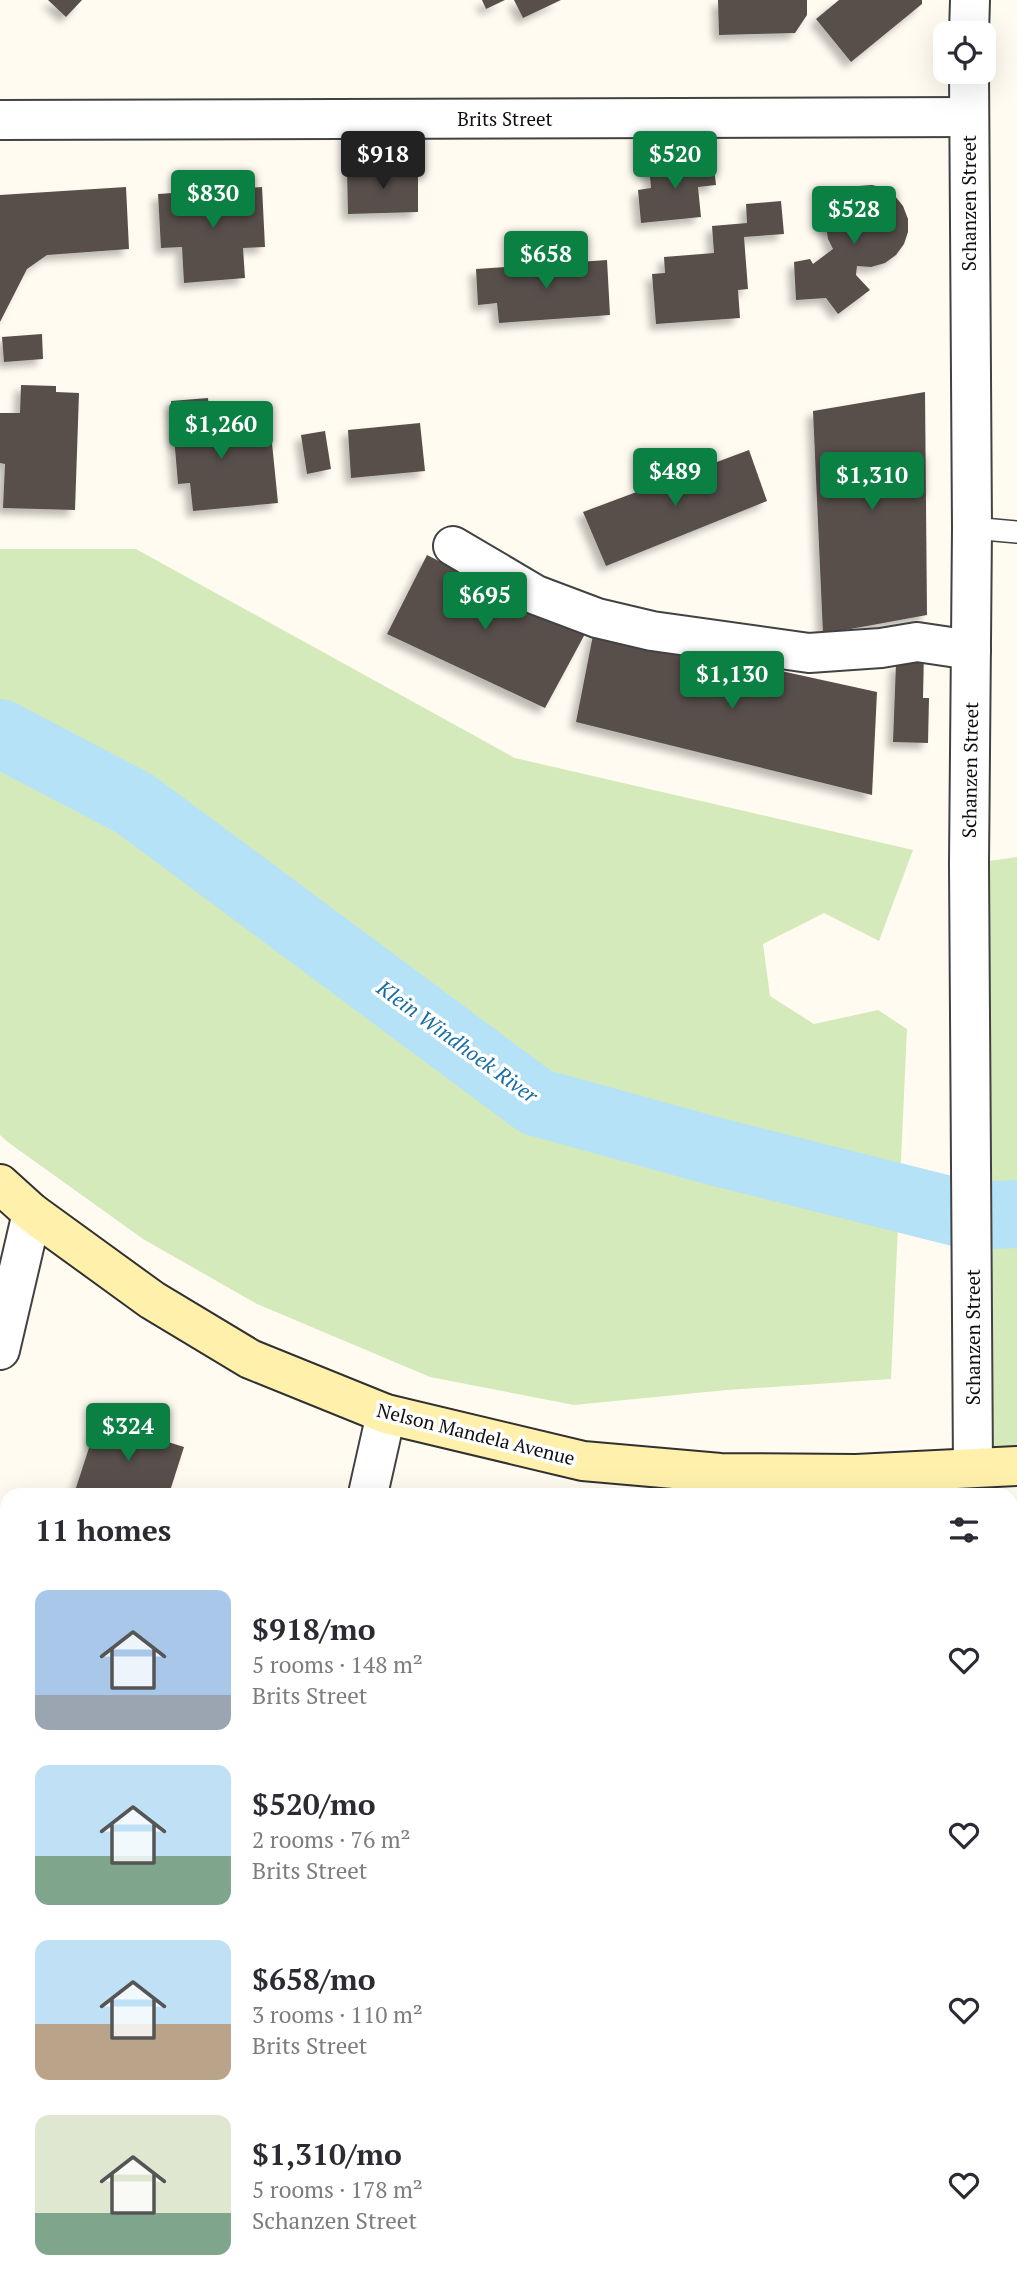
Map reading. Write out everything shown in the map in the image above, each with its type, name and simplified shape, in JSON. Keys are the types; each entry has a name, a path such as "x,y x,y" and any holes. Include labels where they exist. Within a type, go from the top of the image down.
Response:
{"main road":[{"name":"Nelson Mandela Avenue","path":"0,1184 32,1213 152,1300 250,1359 386,1414 583,1461 720,1473 842,1474 1017,1466"}],"street":[{"path":"970,0 970,21"},
{"name":"Schanzen Street","path":"969,84 972,528 969,864 973,1468"},
{"name":"Brits Street","path":"0,120 969,117"},
{"path":"453,546 536,595 597,618 652,631 809,653 881,648 917,642 971,650"},
{"path":"0,1350 32,1213"},
{"path":"369,1488 386,1414"}],"lane":[{"path":"972,528 1017,532"}],"green space":[{"path":"0,549 136,549 515,758 913,850 879,941 824,913 763,944 770,996 814,1024 878,1010 907,1029 891,1379 727,1390 574,1405 430,1377 257,1304 143,1239 0,1135"},
{"path":"1017,857 1017,1466 973,1468 969,864"}],"building":[{"path":"48,0 82,0 66,17"},
{"path":"482,0 505,0 486,9"},
{"path":"514,0 561,0 523,18"},
{"path":"718,0 807,0 807,15 795,33 719,35"},
{"path":"839,0 922,0 922,4 851,62 816,19"},
{"path":"713,159 716,185 698,187 701,217 641,223 638,190 651,188 649,166"},
{"path":"418,169 418,212 348,214 347,171"},
{"path":"872,185 884,188 903,206 908,219 904,244 896,255 885,263 871,267 857,266 856,275 870,290 838,314 826,298 796,300 794,262 810,259 813,264 833,249 826,226 829,212 836,200 846,191"},
{"path":"126,187 129,249 47,255 27,269 0,322 0,195"},
{"path":"262,187 265,247 243,248 245,278 184,283 182,247 161,248 158,194"},
{"path":"781,201 784,234 744,237 748,289 738,290 740,318 656,324 652,274 665,273 664,257 714,253 712,226 747,223 746,204"},
{"path":"607,260 610,315 499,323 497,303 478,305 476,269"},
{"path":"42,334 43,359 4,362 2,337"},
{"path":"21,385 56,386 56,392 79,393 75,510 3,508 5,464 0,463 0,413 20,413"},
{"path":"925,392 927,615 823,634 813,411"},
{"path":"208,398 212,438 271,433 278,503 193,511 190,483 178,484 171,401"},
{"path":"420,423 425,471 351,478 348,430"},
{"path":"325,431 331,469 307,474 301,435"},
{"path":"749,450 767,501 606,566 583,512"},
{"path":"427,555 585,634 545,708 387,634"},
{"path":"594,630 877,692 872,795 576,722"},
{"path":"909,651 924,651 923,698 929,698 928,743 893,742 896,663 909,664"},
{"path":"98,1420 184,1447 171,1488 76,1488"}],"waterway":[{"name":"Klein Windhoek River","path":"0,733 135,804 536,1102 717,1152 972,1216 1017,1214"}]}
